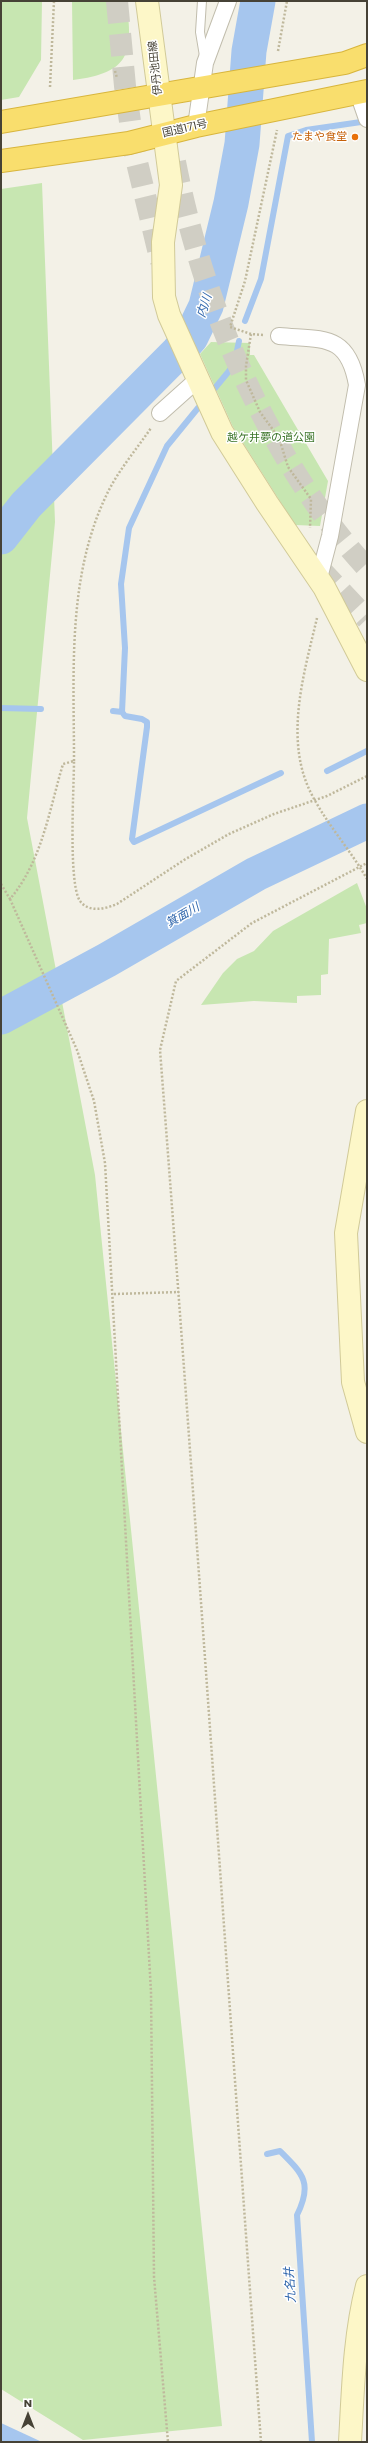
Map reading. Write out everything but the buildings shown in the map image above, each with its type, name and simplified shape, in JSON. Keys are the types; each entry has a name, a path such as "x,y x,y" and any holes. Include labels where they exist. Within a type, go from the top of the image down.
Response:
{"highway":[{"path":"1,122 345,63 367,55"},
{"name":"国道171号","path":"1,161 129,143 205,124 270,121 362,92"}],"street":[{"name":"伊丹池田線","path":"147,1 171,185 163,242 166,305 195,374"},
{"path":"205,124 210,85 205,63 228,1"},
{"path":"362,92 367,119"},
{"path":"279,336 324,340 339,346 352,362 357,385"},
{"path":"321,582 357,385 367,365"},
{"path":"160,413 195,374 222,432 239,460 321,582 367,670"},
{"path":"367,1111 346,1233 353,1382 367,1432"},
{"path":"350,2442 356,2351 362,2306 367,2286"}],"lane":[{"path":"202,1 200,32 205,63"}],"path":[{"path":"50,87 54,1"},
{"path":"278,51 286,1"},
{"path":"116,71 117,78"},
{"path":"270,121 245,281 230,327 251,334 279,336"},
{"path":"251,334 246,366 249,388 260,412 276,432 288,467 311,499 312,522 302,554"},
{"path":"160,413 106,495 87,544 76,602 74,761 75,878 77,895 81,902 89,908 106,908 117,904 184,860 229,834 327,796 367,776"},
{"path":"321,582 297,725 300,765 310,790 367,879"},
{"path":"10,899 24,883 38,852 63,764 74,761"},
{"path":"261,2442 179,1292 160,1050 176,981 252,923 367,864"},
{"path":"1,884 10,899 77,1050 94,1102 105,1163 114,1294 151,1992 154,2276 168,2442"},
{"path":"114,1294 179,1292"}],"green space":[{"path":"1,1 42,1 41,60 19,97 1,100"},
{"path":"72,1 126,1 129,34 128,47 124,57 117,66 92,77 73,80"},
{"path":"42,183 55,522 27,818 95,1175 222,2426 83,2440 1,2389 1,189"},
{"name":"越ケ井夢の道公園","path":"211,342 250,343 250,355 254,355 328,481 320,526 295,525 233,427 200,354"},
{"path":"357,883 367,909 367,923 359,925 361,933 329,939 328,974 321,975 321,995 297,996 297,1003 254,1001 201,1005 223,973 237,959 254,951 273,931"}],"water":[{"path":"1,2423 42,2442 1,2442"}],"waterway":[{"name":"内川","path":"1,537 26,505 178,352 191,337 206,306 231,203 242,144 249,51 258,1"},
{"path":"245,321 261,279 288,136 306,130 361,122"},
{"path":"215,388 234,365 239,341"},
{"path":"113,711 122,712 125,648 121,584 129,528 167,446 198,408"},
{"path":"1,708 41,709"},
{"path":"122,712 125,716 142,719 147,722 132,839 134,842 281,773"},
{"path":"327,771 367,751"},
{"name":"箕面川","path":"1,1017 107,960 256,874 367,821"},
{"name":"九名井","path":"267,2154 280,2151 300,2173 305,2187 302,2204 297,2215 312,2442"}],"tunnel":[{"path":"117,1 125,86 134,150 161,262"},
{"path":"175,162 193,240 205,277 232,350 248,386 285,456 303,486 333,528 367,568"},
{"path":"319,568 367,619"}],"place":[{"name":"たまや食堂","path":"355,137"}]}
